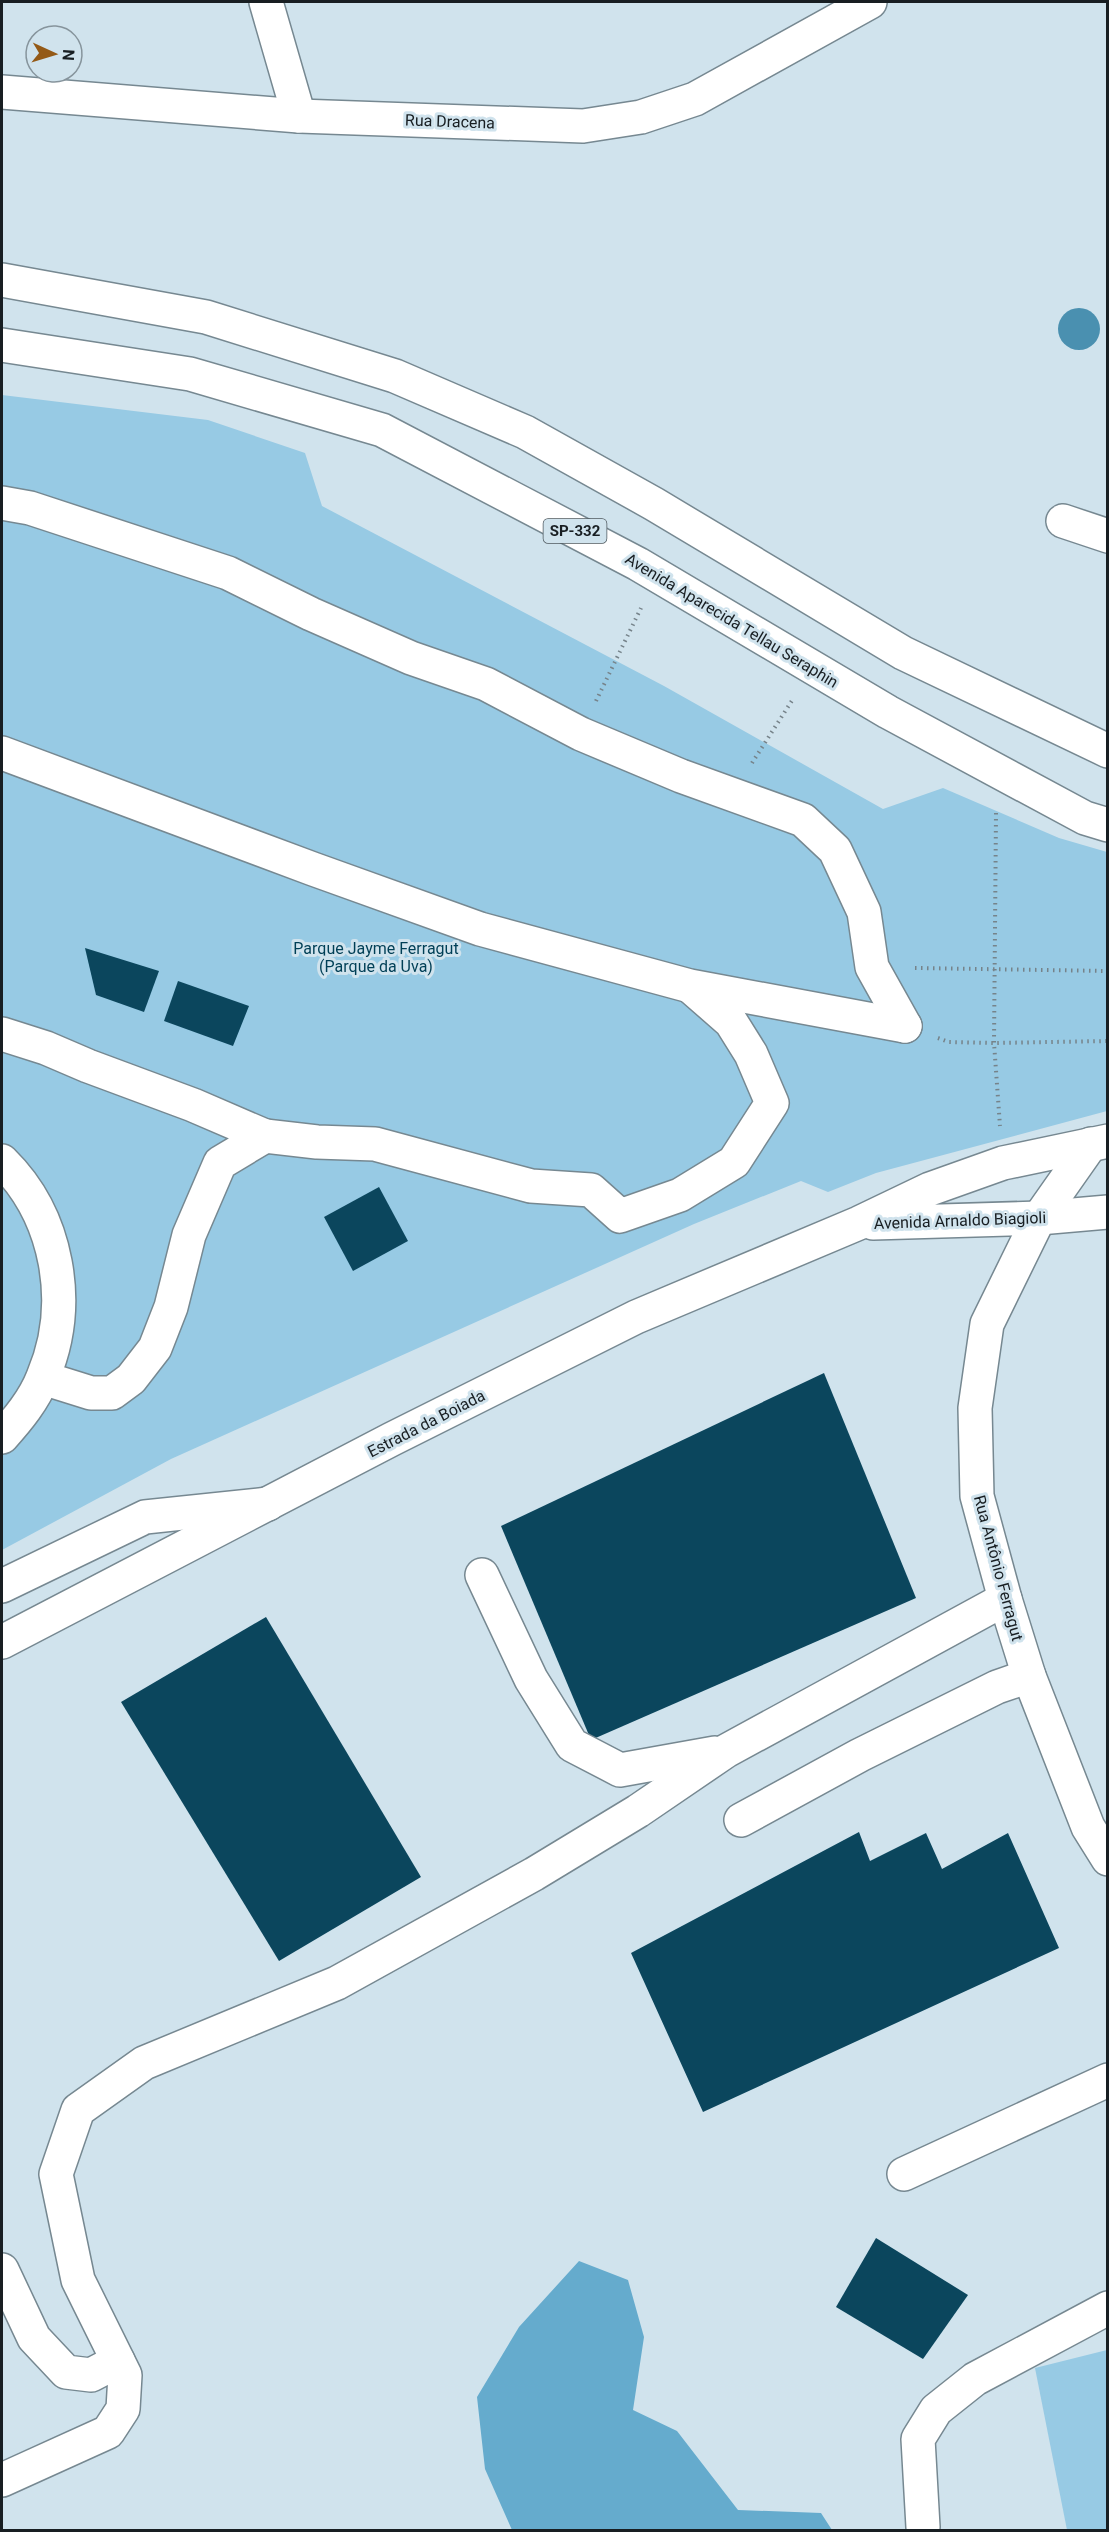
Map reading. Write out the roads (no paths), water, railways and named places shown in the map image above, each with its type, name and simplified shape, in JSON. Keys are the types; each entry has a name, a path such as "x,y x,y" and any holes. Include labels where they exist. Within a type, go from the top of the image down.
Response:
{"main road":[{"path":"266,2 299,116"},
{"name":"Rua Dracena","path":"2,92 299,116 583,126 641,117 695,99 870,2"},
{"path":"2,280 206,317 395,376 525,432 654,504 903,653 1107,751"},
{"name":"Avenida Aparecida Tellau Seraphin","path":"2,345 190,374 382,430 657,575 888,712 1085,818 1107,825"},
{"path":"2,503 30,508 228,573 311,614 411,658 486,684 581,734 681,776 803,820 835,850 864,912 872,967 905,1026 690,987 480,929 2,753"},
{"path":"1063,521 1107,536"},
{"path":"2,1034 46,1048 193,1105 265,1136 317,1142 375,1144 531,1186 591,1190 620,1216 680,1195 734,1162 772,1103 751,1054 731,1022 690,987"},
{"path":"43,1377 90,1393 112,1393 131,1379 155,1348 171,1307 189,1234 220,1163 265,1136"},
{"name":"Avenida Arnaldo Biagioli","path":"859,1223 930,1190 1003,1163 1099,1143"},
{"name":"Rua Antônio Ferragut","path":"1099,1143 1039,1218 987,1324 975,1408 977,1496 1005,1599 1029,1676 1098,1824 1107,1859"},
{"path":"2,1161 15,1173 37,1207 53,1248 60,1292 56,1335 43,1377 21,1415 2,1437"},
{"name":"Avenida Arnaldo Biagioli","path":"859,1223 1039,1218 1107,1212"},
{"name":"Estrada da Boiada","path":"2,1642 636,1317 859,1223"},
{"path":"2,1586 145,1517 270,1504"},
{"path":"482,1575 531,1679 572,1745 620,1770 726,1750"},
{"path":"2,2480 108,2432 123,2409 124,2374 78,2280 56,2174 78,2110 144,2063 337,1983 534,1874 638,1811 726,1750 1005,1599"},
{"path":"741,1820 860,1755 997,1688 1029,1676"},
{"path":"904,2174 1107,2080"},
{"path":"2,2270 34,2338 66,2372 91,2375 118,2361"},
{"path":"923,2527 918,2439 936,2410 975,2379 1107,2308"}],"park label":[{"name":"Parque Jayme Ferragut (Parque da Uva)","path":"376,957"}]}
